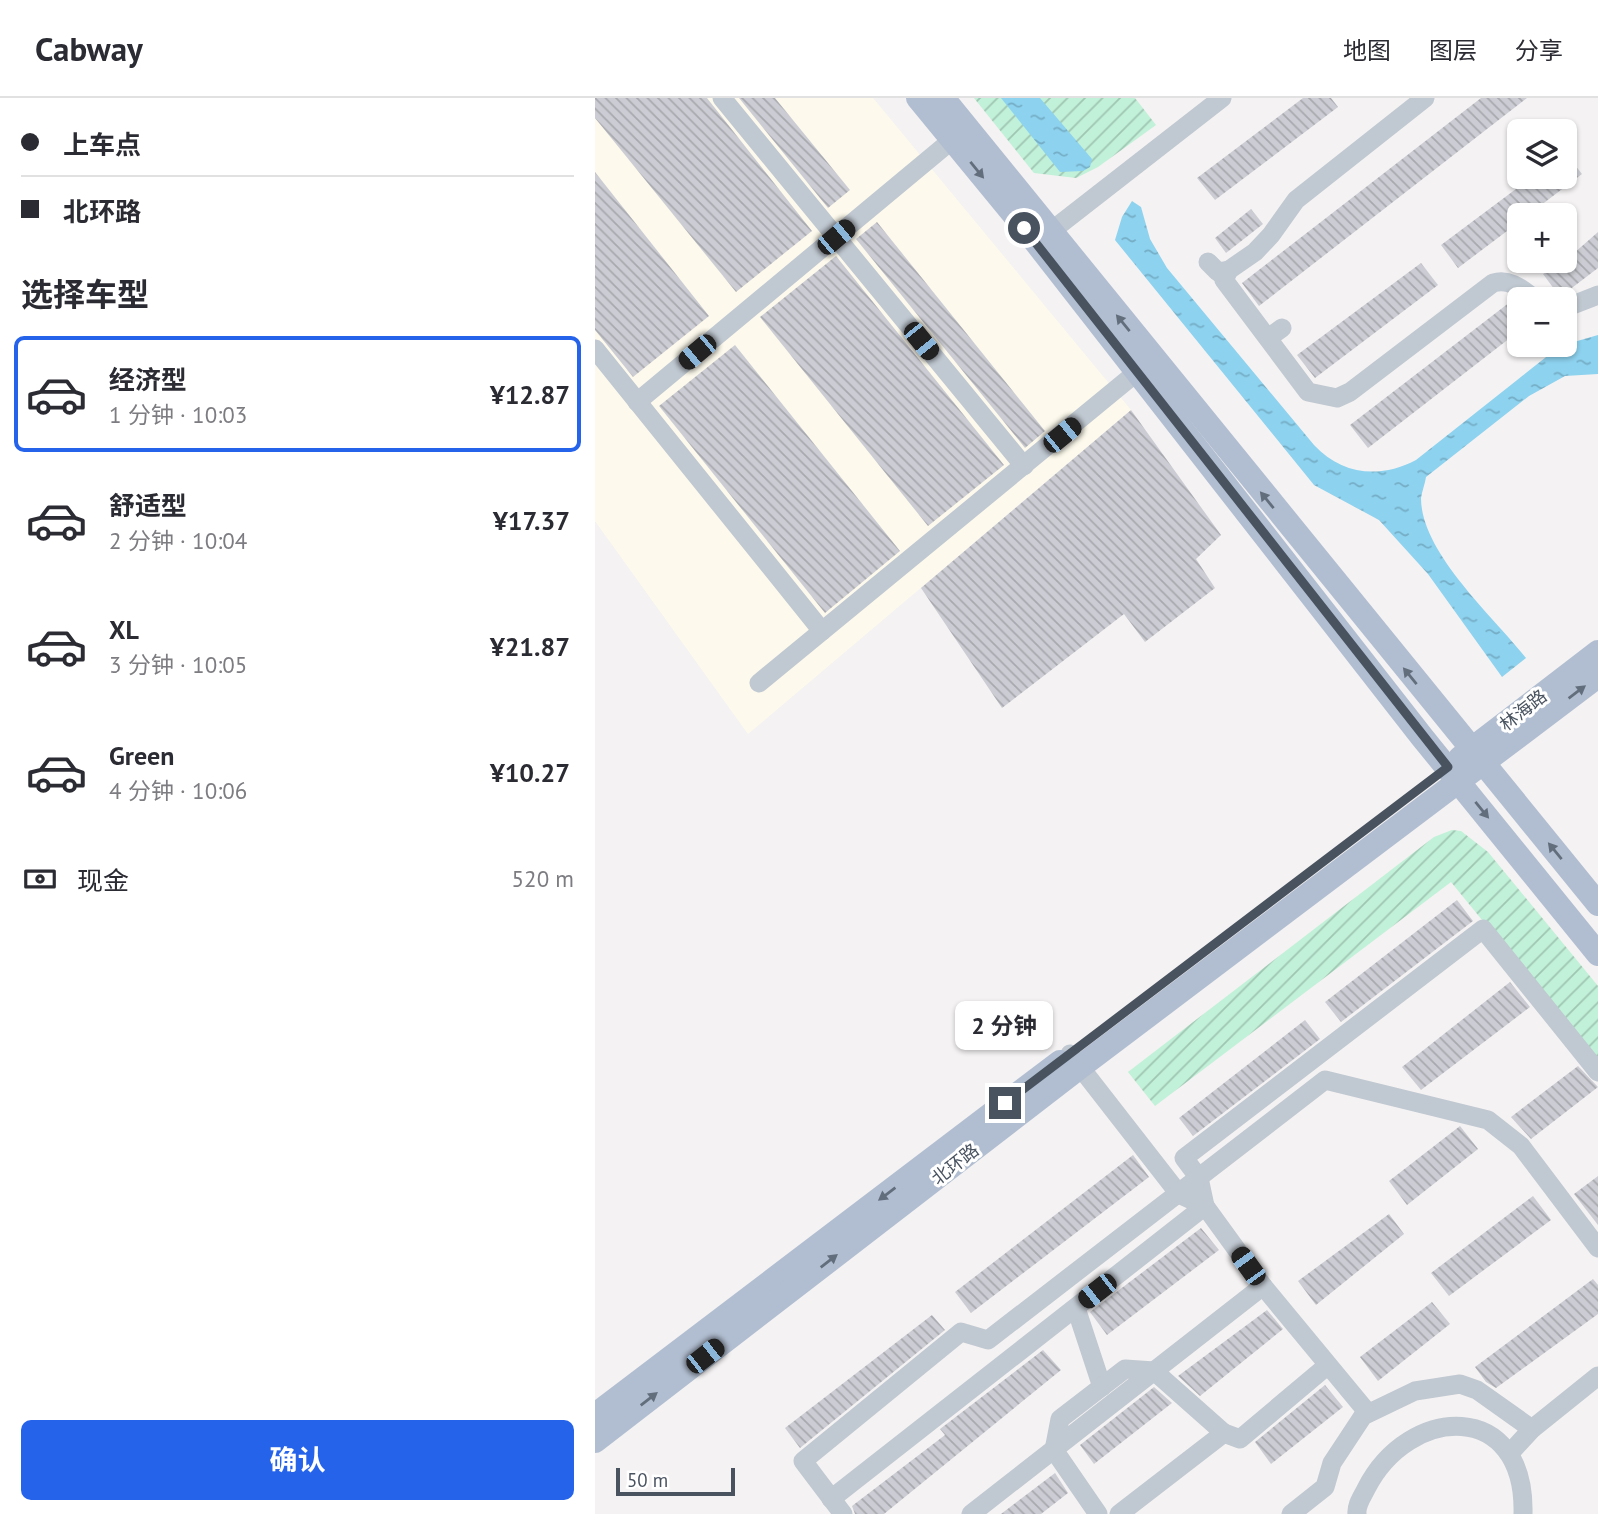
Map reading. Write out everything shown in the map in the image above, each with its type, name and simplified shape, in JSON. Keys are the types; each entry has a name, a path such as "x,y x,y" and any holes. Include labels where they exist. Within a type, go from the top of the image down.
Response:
{"main road":[{"path":"918,98 1598,954"},
{"path":"943,98 1050,233 1598,904"},
{"name":"林海路","path":"1477,756 1598,652"},
{"name":"林海路","path":"1453,774 1598,676"},
{"name":"北环路","path":"595,1415 1075,1061 1453,774"},
{"name":"北环路","path":"595,1441 1075,1061"}],"street":[{"path":"722,98 1024,466"},
{"path":"1050,233 1222,98"},
{"path":"1208,262 1218,272 1229,270 1255,251 1296,200 1425,98"},
{"path":"637,402 952,140"},
{"path":"1229,270 1224,280 1275,333 1308,392 1337,398 1350,392 1493,283 1513,283 1518,287"},
{"path":"1577,303 1598,295"},
{"path":"595,349 823,631"},
{"path":"759,683 1137,372"},
{"path":"1368,1413 1263,1286 1205,1206 1199,1178 1184,1158 1483,929 1598,1072"},
{"path":"1075,1061 1179,1194 1205,1206"},
{"path":"1205,1206 1076,1308 837,1507 803,1461 961,1332 988,1340 1325,1080 1488,1120 1521,1146 1598,1248"},
{"path":"971,1514 1263,1286"},
{"path":"1076,1308 1101,1387"},
{"path":"1098,1514 1054,1450 1060,1419 1125,1369 1154,1371 1224,1433 1240,1439 1328,1365"},
{"path":"1510,1453 1532,1429 1598,1376"},
{"path":"1291,1514 1325,1487 1332,1463 1349,1433 1368,1413 1415,1391 1460,1384 1477,1390 1532,1429"},
{"path":"1357,1514 1356,1508 1370,1482 1390,1453 1424,1433 1458,1426 1477,1428 1496,1438 1510,1453 1523,1492 1523,1514"},
{"path":"1119,1514 1224,1433"}],"shaded area":[{"path":"595,98 873,98 1131,410 748,734 595,521"}],"green space":[{"path":"974,98 1135,98 1156,125 1098,167 1076,178 1034,173"},
{"path":"1452,830 1461,831 1488,852 1598,986 1598,1062 1451,882 1155,1106 1128,1072 1434,837"}],"water":[{"path":"1001,98 1040,98 1092,159 1090,167 1083,171 1060,172"},
{"path":"1132,201 1141,207 1150,239 1167,268 1314,445 1337,463 1349,468 1375,472 1416,460 1546,357 1577,357 1577,341 1598,335 1598,374 1565,376 1529,396 1426,477 1421,495 1424,519 1446,562 1526,658 1502,677 1428,574 1379,520 1314,485 1115,240 1122,217"}],"building":[{"path":"595,98 707,98 812,231 736,292 595,118"},
{"path":"739,98 775,98 850,190 828,208"},
{"path":"1303,98 1331,98 1338,107 1215,200 1197,178"},
{"path":"1481,98 1527,98 1259,306 1242,283"},
{"path":"595,172 709,316 633,377 595,330"},
{"path":"1516,189 1562,189 1544,203 1507,203 1507,231 1458,268 1441,245"},
{"path":"1251,209 1263,224 1226,253 1215,238"},
{"path":"877,222 1045,431 1025,448 856,239"},
{"path":"1598,232 1598,268 1573,287 1553,287 1543,274 1577,273 1577,250"},
{"path":"836,256 1004,465 928,526 760,317"},
{"path":"1421,263 1438,285 1315,378 1297,355"},
{"path":"1507,304 1507,340 1368,448 1350,425"},
{"path":"735,345 900,551 825,613 659,406"},
{"path":"1131,410 1221,535 1196,559 1215,588 1145,642 1124,614 1002,708 921,588"},
{"path":"1457,900 1473,921 1341,1022 1325,1002"},
{"path":"1510,982 1530,1007 1421,1090 1402,1067"},
{"path":"1305,1020 1320,1039 1193,1136 1179,1118"},
{"path":"1578,1066 1598,1087 1531,1139 1511,1117"},
{"path":"1460,1126 1478,1149 1407,1205 1389,1181"},
{"path":"1133,1155 1149,1177 971,1313 955,1292"},
{"path":"1598,1176 1598,1225 1574,1194"},
{"path":"1533,1196 1551,1220 1449,1296 1431,1273"},
{"path":"1389,1214 1404,1234 1316,1305 1298,1281"},
{"path":"1201,1228 1219,1250 1107,1335 1090,1312"},
{"path":"1593,1279 1598,1285 1598,1314 1496,1388 1486,1382 1475,1367"},
{"path":"1432,1302 1450,1324 1378,1381 1360,1357"},
{"path":"1267,1310 1283,1329 1200,1396 1178,1376"},
{"path":"932,1315 945,1330 800,1448 785,1428"},
{"path":"1043,1350 1061,1370 884,1514 855,1514 852,1506 945,1435 940,1429"},
{"path":"1325,1385 1343,1407 1271,1464 1255,1442"},
{"path":"1154,1387 1172,1403 1094,1464 1080,1445"},
{"path":"1055,1473 1068,1493 1041,1514 1001,1514"}],"route":[{"path":"1005,1103 1448,767 1024,228"}]}
